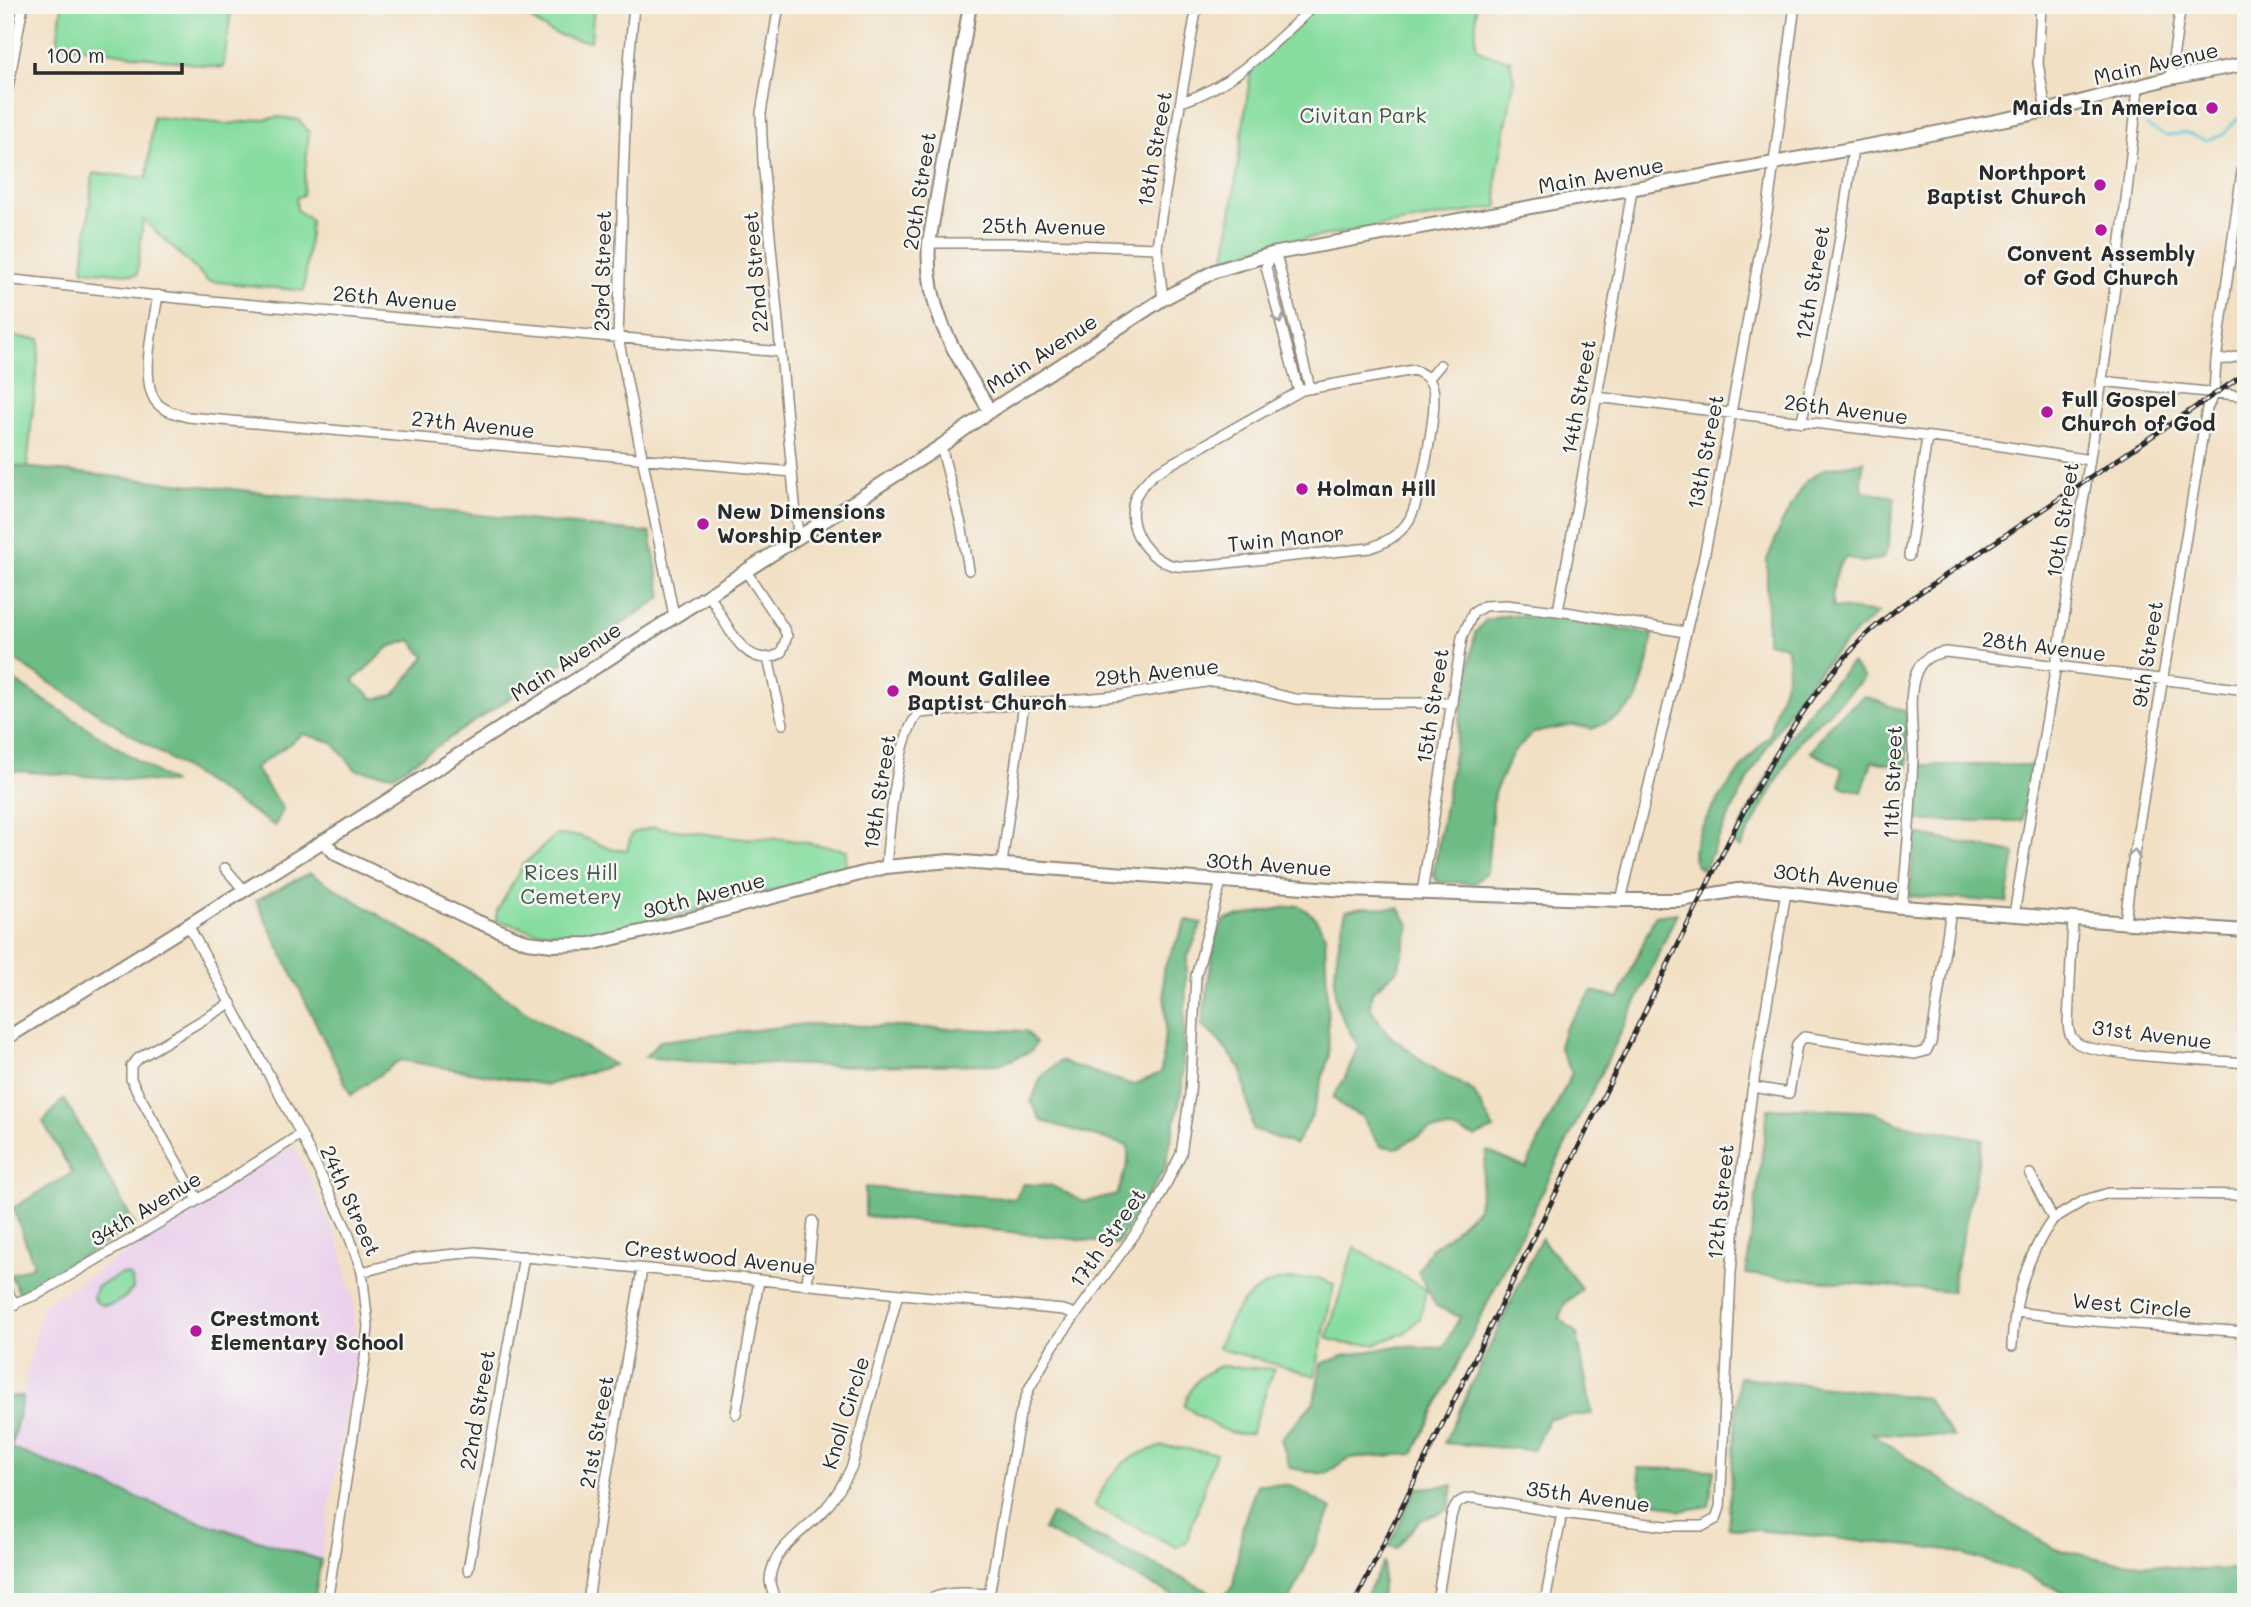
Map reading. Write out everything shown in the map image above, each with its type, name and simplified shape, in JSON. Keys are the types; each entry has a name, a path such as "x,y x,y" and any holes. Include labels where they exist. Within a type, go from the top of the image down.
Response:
{"main road":[{"name":"20th Street","path":"970,5 929,243 930,287 950,343 990,411"},
{"name":"Main Avenue","path":"5,1039 323,841 941,446 990,411 1163,299 1215,271 1272,254 1632,190 2046,111 2171,78 2246,64"},
{"name":"30th Avenue","path":"323,841 336,854 471,919 527,942 553,946 590,944 886,867 950,861 1221,882 1422,893 1680,900 1738,890 1787,892 1902,907 2246,931"}],"street":[{"path":"5,105 23,5"},
{"name":"23rd Street","path":"634,5 626,97 618,337 674,616"},
{"name":"22nd Street","path":"779,5 761,113 763,161 798,536"},
{"name":"18th Street","path":"1163,299 1157,248 1197,5"},
{"path":"1181,102 1208,93 1226,82 1315,5"},
{"path":"1483,5 1504,5"},
{"name":"13th Street","path":"1621,900 1703,562 1768,207 1796,5"},
{"path":"2041,5 2038,63 2046,111"},
{"path":"2171,78 2181,5"},
{"name":"10th Street","path":"2014,915 2115,296 2138,87"},
{"path":"2214,394 2216,360 2246,143"},
{"name":"12th Street","path":"1801,423 1816,367 1853,148"},
{"name":"14th Street","path":"1558,611 1632,190"},
{"name":"25th Avenue","path":"929,243 1157,248"},
{"path":"1299,392 1266,267 1272,254 1278,262 1310,388"},
{"name":"26th Avenue","path":"5,279 781,352"},
{"name":"27th Avenue","path":"158,295 148,367 150,391 156,402 165,410 188,417 792,472"},
{"path":"2216,360 2246,354"},
{"path":"1428,379 1440,365"},
{"name":"Twin Manor","path":"1414,370 1428,379 1433,387 1433,412 1418,500 1408,523 1390,540 1370,548 1199,566 1176,566 1153,556 1137,537 1132,514 1138,490 1156,473 1299,392 1414,370"},
{"path":"2101,381 2246,396"},
{"name":"9th Street","path":"2125,922 2206,416 2214,394"},
{"name":"26th Avenue","path":"1596,397 1989,444 2090,460"},
{"path":"1909,556 1927,438"},
{"path":"941,446 961,524 969,570"},
{"path":"708,593 742,648 752,656 768,658 781,653 787,636 763,593 745,570"},
{"name":"15th Street","path":"1422,893 1462,636 1473,613 1484,606 1506,605 1558,611"},
{"path":"1558,611 1685,632"},
{"name":"28th Avenue","path":"1923,661 1933,653 1946,652 2246,690"},
{"path":"768,658 783,724"},
{"name":"11th Street","path":"1902,907 1911,813 1912,692 1917,670 1923,661"},
{"name":"29th Avenue","path":"911,722 919,713 931,711 1117,696 1212,681 1295,699 1356,703 1452,703"},
{"path":"1002,864 1024,703"},
{"name":"19th Street","path":"886,867 893,808 911,722"},
{"path":"225,868 244,890"},
{"name":"17th Street","path":"989,1598 1024,1403 1053,1346 1154,1209 1181,1154 1190,1094 1196,976 1221,882"},
{"name":"12th Street","path":"1717,1519 1720,1507 1734,1237 1753,1087 1787,892"},
{"path":"1753,1087 1789,1093 1797,1044 1804,1037 1916,1054 1926,1051 1931,1043 1951,910"},
{"name":"31st Avenue","path":"2073,919 2068,1024 2070,1035 2078,1044 2091,1049 2246,1063"},
{"name":"24th Street","path":"188,925 301,1134 347,1230 362,1272 368,1326 365,1359 327,1602"},
{"path":"198,1200 136,1091 131,1079 131,1066 139,1058 230,1003"},
{"name":"34th Avenue","path":"10,1306 38,1294 198,1200 301,1134"},
{"path":"2030,1174 2053,1219"},
{"path":"2011,1346 2027,1265 2053,1219 2085,1200 2109,1193 2246,1195"},
{"path":"807,1285 813,1221"},
{"name":"Crestwood Avenue","path":"362,1272 441,1254 476,1252 1063,1310 1076,1314"},
{"name":"22nd Street","path":"468,1570 524,1256"},
{"name":"21st Street","path":"588,1602 642,1269"},
{"path":"736,1414 759,1280"},
{"path":"5,1286 10,1306"},
{"name":"Knoll Circle","path":"776,1602 770,1581 777,1558 789,1542 824,1510 842,1486 852,1466 898,1294"},
{"name":"West Circle","path":"2016,1312 2094,1321 2246,1332"},
{"name":"35th Avenue","path":"1437,1602 1448,1529 1455,1505 1464,1498 1665,1526 1703,1526 1717,1519"},
{"path":"1545,1602 1562,1513"},
{"path":"923,1602 936,1595 951,1592 989,1598"}],"shaded area":[{"name":"Crestmont Elementary School","path":"294,1145 339,1242 354,1304 355,1356 321,1560 192,1519 11,1448 42,1306"}],"green space":[{"path":"62,5 232,5 223,68 57,44"},
{"path":"517,5 594,5 591,41 569,38 550,31"},
{"name":"Civitan Park","path":"1321,5 1476,7 1476,47 1485,54 1510,60 1514,81 1496,180 1498,207 1268,245 1225,259 1252,62"},
{"path":"153,117 228,124 279,117 299,120 309,132 303,195 296,198 297,210 311,220 304,291 208,281 143,219 137,275 83,270 93,173 147,178"},
{"path":"5,336 40,339 27,468 5,465"},
{"path":"1864,461 1861,479 1863,491 1895,497 1887,550 1882,559 1862,562 1846,557 1836,574 1832,607 1878,613 1836,651 1800,695 1761,756 1702,869 1694,860 1695,844 1717,802 1770,734 1786,679 1786,646 1767,642 1767,560 1782,523 1806,481 1825,469"},
{"path":"5,465 650,533 662,597 394,775 356,770 332,742 303,734 255,768 283,809 275,826 5,654","holes":["411,640 425,657 394,695 374,699 353,681 389,647"]},
{"path":"1509,615 1566,620 1653,634 1648,664 1636,701 1619,717 1592,729 1574,725 1533,733 1512,754 1494,793 1487,872 1475,883 1438,882 1433,875 1475,633 1486,620"},
{"path":"1852,663 1864,678 1799,741 1740,848 1732,844 1785,742 1816,701"},
{"path":"5,675 173,783 5,770"},
{"path":"1864,696 1906,712 1907,767 1872,761 1862,792 1840,786 1842,768 1811,752 1829,725"},
{"path":"1917,765 2031,765 2022,821 1916,821"},
{"name":"Rices Hill Cemetery","path":"654,827 735,838 785,839 847,850 845,872 589,935 533,931 496,920 497,911 523,865 556,835 580,836 613,850 627,850 632,833"},
{"path":"1915,834 2015,853 2007,902 1909,896"},
{"path":"310,873 453,960 525,1011 614,1065 547,1085 400,1060 351,1095 256,900"},
{"path":"1298,905 1314,916 1325,935 1329,1056 1311,1117 1295,1145 1253,1129 1241,1069 1219,1041 1202,1025 1215,937 1226,919"},
{"path":"1361,907 1399,908 1410,926 1398,969 1372,992 1370,1007 1387,1033 1425,1063 1473,1091 1494,1129 1475,1137 1453,1129 1430,1130 1397,1148 1380,1146 1361,1116 1344,1108 1333,1097 1345,1078 1358,1046 1339,1011 1335,976 1346,911"},
{"path":"1677,913 1638,998 1413,1454 1350,1458 1324,1474 1290,1468 1281,1439 1314,1402 1321,1364 1343,1356 1397,1346 1443,1348 1460,1317 1436,1306 1418,1272 1430,1249 1450,1235 1478,1208 1487,1151 1526,1168 1572,1073 1559,1047 1564,1030 1593,991 1619,998 1655,916"},
{"path":"1187,920 1202,923 1187,959 1182,1089 1165,1168 1117,1244 865,1216 865,1187 1015,1199 1023,1184 1052,1186 1084,1202 1117,1195 1128,1163 1128,1146 1042,1121 1031,1103 1041,1077 1060,1061 1133,1085 1161,1073 1166,1021 1163,970"},
{"path":"806,1024 1026,1031 1036,1043 1031,1051 1002,1064 843,1066 682,1061 645,1057 660,1041"},
{"path":"64,1099 135,1225 20,1294 10,1275 34,1265 13,1208 72,1173 43,1122"},
{"path":"1768,1109 1875,1112 1896,1123 1983,1139 1951,1292 1746,1274"},
{"path":"1541,1238 1582,1289 1566,1302 1559,1317 1577,1334 1592,1414 1549,1418 1533,1450 1444,1443"},
{"path":"1354,1247 1426,1290 1420,1318 1405,1333 1375,1344 1346,1344 1327,1338"},
{"path":"121,1274 132,1278 133,1289 113,1304 97,1303 93,1298 96,1287"},
{"path":"1318,1278 1334,1284 1315,1376 1218,1348 1236,1311 1258,1289 1279,1281"},
{"path":"1219,1366 1274,1369 1251,1433 1225,1430 1184,1406 1197,1382"},
{"path":"1739,1377 1926,1398 1953,1437 1872,1433 1973,1502 2055,1549 2111,1561 2201,1570 2246,1569 2246,1602 2138,1602 2108,1592 2074,1598 2021,1572 1949,1550 1728,1527"},
{"path":"23,1396 11,1448 192,1519 321,1560 314,1602 5,1602 5,1397"},
{"path":"1164,1446 1216,1453 1186,1543 1176,1547 1094,1506 1106,1483 1120,1466 1139,1454"},
{"path":"1638,1468 1714,1470 1709,1506 1681,1511 1642,1497"},
{"path":"1257,1484 1290,1485 1332,1509 1289,1602 1186,1602 1043,1530 1051,1514 1222,1598 1233,1586 1243,1524"},
{"path":"1453,1485 1449,1509 1419,1521 1396,1548 1389,1546 1416,1488"},
{"path":"1384,1561 1381,1602 1363,1602"}],"waterway":[{"path":"2147,126 2166,136 2185,133 2206,140 2223,135 2236,120 2245,115"}],"railway":[{"path":"1355,1602 1739,820 1781,747 1828,677 1866,635 1903,604 2246,373"}],"place":[{"name":"Maids In America","path":"2212,108"},
{"name":"Northport Baptist Church","path":"2100,185"},
{"name":"Convent Assembly of God Church","path":"2101,230"},
{"name":"Full Gospel Church of God","path":"2047,412"},
{"name":"Holman Hill","path":"1302,489"},
{"name":"New Dimensions Worship Center","path":"703,524"},
{"name":"Mount Galilee Baptist Church","path":"893,691"},
{"name":"Crestmont Elementary School","path":"196,1331"}]}
